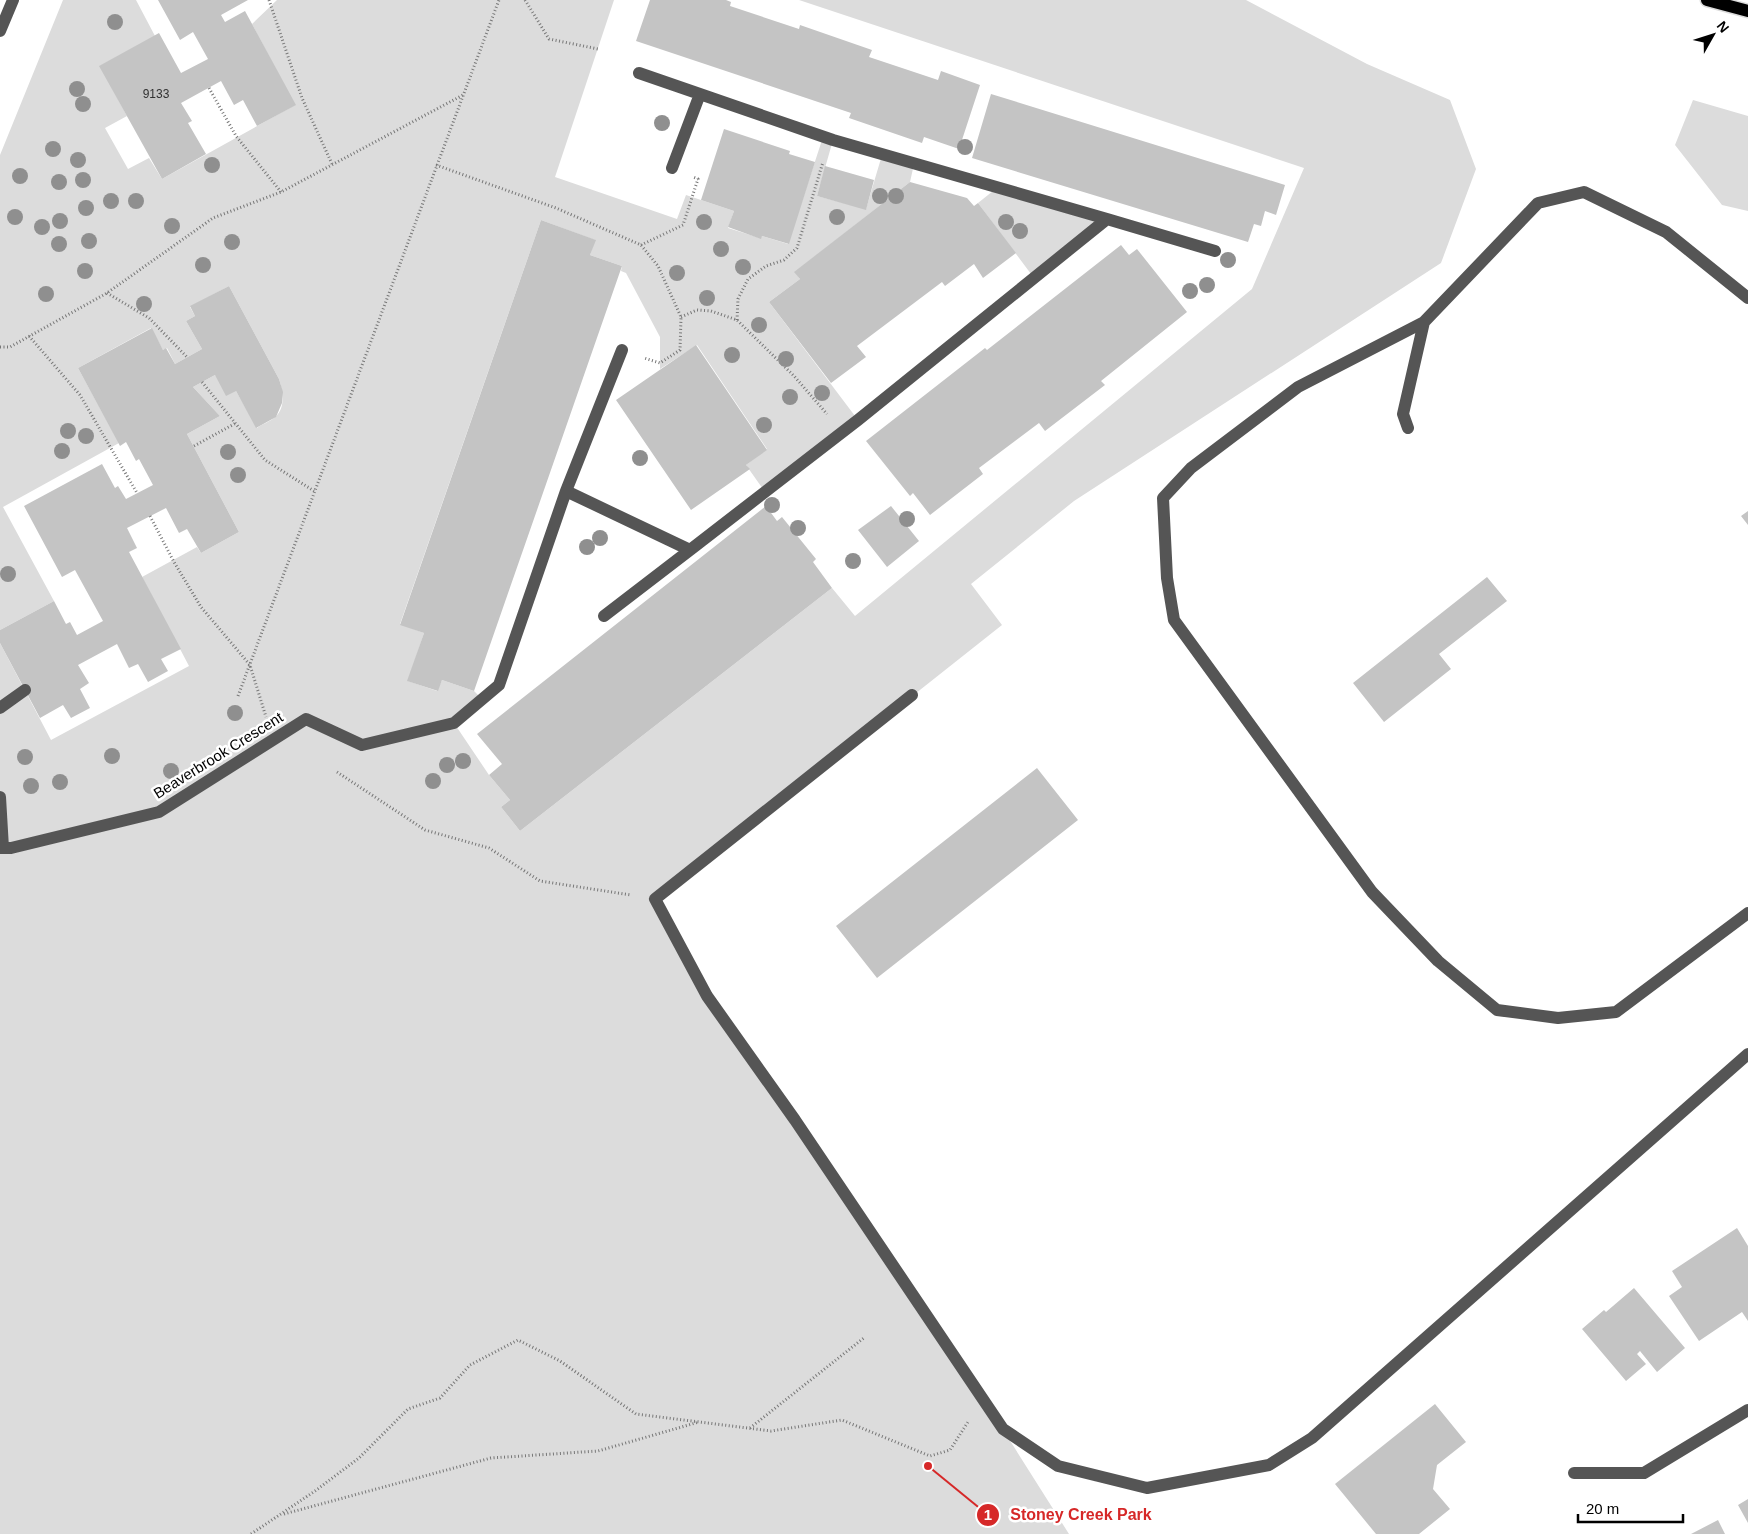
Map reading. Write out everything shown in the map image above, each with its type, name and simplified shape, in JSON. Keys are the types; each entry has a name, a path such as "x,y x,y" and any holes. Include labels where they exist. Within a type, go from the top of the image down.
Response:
{"main road":[{"path":"1706,0 1748,12"}],"street":[{"path":"0,32 13,0"},
{"path":"639,73 830,139 1215,251"},
{"path":"672,168 700,94"},
{"path":"1748,298 1666,232 1584,192 1538,203 1424,322 1298,387 1191,468 1162,498 1167,578 1174,620 1372,892 1438,961 1497,1010 1558,1018 1616,1012 1748,913"},
{"path":"604,616 843,432 1107,219"},
{"path":"1408,428 1403,414 1424,322"},
{"path":"622,350 566,491 690,550"},
{"name":"Beaverbrook Crescent","path":"1,848 11,848 159,812 306,719 362,745 454,723 499,685 566,491"},
{"path":"0,708 25,690"},
{"path":"912,695 655,899 707,996 795,1120 1003,1429 1058,1466 1147,1488 1269,1465 1312,1438 1748,1054"},
{"path":"0,797 1,848"},
{"path":"1574,1473 1644,1473 1748,1410"}],"path":[{"path":"270,0 302,98 332,164"},
{"path":"238,696 499,0"},
{"path":"525,0 549,39 598,48"},
{"path":"209,88 236,136 281,192"},
{"path":"0,347 10,347 107,293 213,218 281,192 463,96"},
{"path":"737,320 738,300 748,279 766,266 784,260 797,248 830,139"},
{"path":"436,165 556,208 641,245 658,266 680,317 680,350 660,363"},
{"path":"641,245 683,225 698,179 672,168"},
{"path":"107,293 148,318 187,357"},
{"path":"680,317 697,310 737,320 794,376 843,432"},
{"path":"30,336 80,395 137,493"},
{"path":"202,382 266,460 314,491"},
{"path":"194,446 236,423"},
{"path":"150,516 174,562 201,607 250,665 274,740"},
{"path":"337,772 425,830 488,848 540,881 655,899"},
{"path":"749,1428 865,1337"},
{"path":"252,1534 360,1458 408,1409 440,1398 470,1365 518,1340 560,1361 636,1414 771,1431 842,1420 930,1456 950,1450 983,1398"},
{"path":"280,1515 491,1458 598,1451 702,1421"}],"shaded area":[{"path":"63,0 136,0 155,36 100,66 127,116 105,128 128,169 149,158 162,179 295,105 252,24 277,0 614,0 555,177 677,219 686,195 734,211 728,228 788,244 823,137 833,140 817,196 866,209 882,155 914,164 910,182 795,272 800,279 769,302 858,420 765,492 746,465 767,449 697,345 660,369 660,337 626,273 621,271 622,266 590,255 595,240 541,220 400,624 424,633 408,681 437,691 442,680 474,691 482,699 454,723 489,775 510,800 501,807 520,831 832,588 855,616 1252,289 1304,168 799,0 1246,0 1367,64 1450,100 1476,169 1441,263 1074,501 971,584 1002,625 656,899 707,996 983,1398 1069,1534 0,1534 0,643 51,740 189,666 142,577 197,547 201,553 239,532 187,434 220,416 193,387 215,375 236,391 257,428 275,417 281,409 283,399 279,379 229,286 190,307 195,316 186,321 202,349 175,364 167,348 163,350 151,328 78,368 119,443 3,507 54,601 0,630 0,155"},
{"path":"1693,100 1748,116 1748,211 1722,205 1675,145"},
{"path":"998,187 1107,219 1034,278 978,203"}],"building":[{"path":"158,0 248,0 221,15 225,22 245,11 296,105 257,126 243,100 234,105 221,81 181,103 192,121 188,123 206,154 162,179 99,66 159,33 181,73 208,59 193,32 180,40"},
{"path":"650,0 726,0 731,2 730,6 799,29 800,25 872,50 869,57 938,80 941,71 980,85 959,149 924,137 922,143 849,118 851,113 636,41"},
{"path":"991,94 1285,185 1276,215 1265,211 1261,226 1254,224 1248,242 972,158"},
{"path":"724,129 790,151 789,154 815,162 789,244 762,236 761,239 728,227 734,211 701,200"},
{"path":"825,166 874,180 866,210 817,196"},
{"path":"910,182 967,198 974,206 978,203 1016,253 983,278 974,264 945,286 942,282 857,346 866,357 831,383 769,302 800,279 794,272"},
{"path":"541,220 596,240 590,255 622,266 474,691 442,680 438,691 407,681 424,633 400,625"},
{"path":"1121,245 1129,255 1137,249 1187,312 1101,381 1105,385 1045,431 1039,423 979,468 983,474 930,515 913,493 910,496 866,441 985,348 987,350"},
{"path":"229,286 279,379 283,392 282,403 276,417 256,428 236,391 226,396 215,375 193,387 220,416 187,434 239,532 201,553 187,529 179,533 166,508 127,528 137,548 129,552 181,649 161,659 168,671 148,682 138,664 129,668 117,644 78,665 89,683 80,689 90,708 71,718 63,705 40,718 0,643 0,630 54,601 66,624 70,622 77,635 103,621 75,570 62,577 24,506 102,464 115,488 118,486 126,499 153,485 139,459 136,461 126,442 120,446 78,368 152,328 163,350 166,348 175,364 202,349 186,321 195,316 190,306"},
{"path":"696,345 767,450 746,465 750,469 691,510 616,400"},
{"path":"766,506 777,521 782,517 816,559 813,562 832,588 520,831 501,807 510,800 489,775 502,764 477,734"},
{"path":"891,506 919,541 887,567 858,530"},
{"path":"1748,511 1748,525 1741,516"},
{"path":"1487,577 1507,601 1439,654 1451,669 1384,722 1353,683"},
{"path":"1037,768 1078,820 877,978 836,926"},
{"path":"1737,1228 1748,1246 1748,1321 1742,1312 1699,1341 1669,1296 1682,1287 1672,1271"},
{"path":"1634,1288 1685,1348 1657,1372 1640,1351 1637,1354 1646,1364 1626,1381 1582,1329 1604,1310 1606,1312"},
{"path":"1435,1404 1466,1442 1437,1465 1433,1489 1450,1509 1419,1534 1376,1534 1335,1484"},
{"path":"1748,1499 1748,1523 1738,1505"},
{"path":"1718,1520 1725,1534 1691,1534"}],"place":[{"name":"Stoney Creek Park","path":"928,1466"}]}
